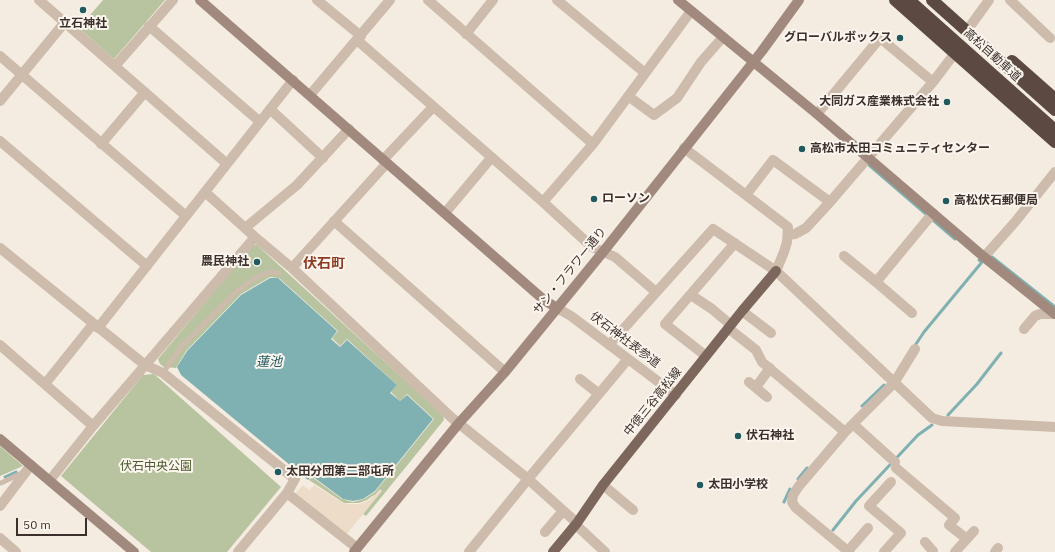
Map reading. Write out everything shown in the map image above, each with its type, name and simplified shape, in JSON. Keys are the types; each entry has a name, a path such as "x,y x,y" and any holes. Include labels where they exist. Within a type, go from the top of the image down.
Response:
{"highway":[{"path":"895,0 1055,142"},
{"name":"高松自動車道","path":"910,0 1055,130"},
{"name":"高松自動車道","path":"932,0 1055,110"},
{"path":"944,0 1055,99"}],"main road":[{"name":"中徳三谷高松線","path":"553,552 576,524 603,485 742,311 776,271"}],"street":[{"path":"39,0 226,163"},
{"path":"115,66 173,0"},
{"path":"200,0 544,300 558,308"},
{"path":"317,0 433,107 543,202 592,247 616,257 656,292"},
{"path":"428,0 593,144"},
{"path":"466,34 494,0"},
{"path":"557,0 645,72"},
{"path":"678,0 817,114 984,257 1055,314"},
{"name":"サン・フラワー通り","path":"355,550 459,423 505,372 604,252 684,148 753,62 799,0"},
{"path":"971,25 989,0"},
{"path":"1010,0 1050,38"},
{"path":"310,95 359,38 388,1"},
{"path":"543,202 593,144 691,11"},
{"path":"0,101 65,22"},
{"path":"150,26 259,121"},
{"path":"628,96 654,115 676,98 702,62 723,37"},
{"path":"817,114 880,38 933,82"},
{"path":"788,235 806,228 830,202 956,53"},
{"path":"0,56 186,216"},
{"path":"45,384 147,266 292,80"},
{"path":"101,144 145,92"},
{"path":"292,268 433,107"},
{"path":"270,109 323,158"},
{"path":"245,228 297,185 349,129"},
{"path":"0,141 147,266"},
{"path":"684,148 786,225 789,230 788,235 784,252 776,271"},
{"path":"445,213 491,158"},
{"path":"746,195 773,160 830,202"},
{"path":"984,257 1015,222 1055,172"},
{"path":"205,192 292,268 452,418 528,479 563,510 598,550"},
{"path":"876,282 933,213"},
{"path":"334,221 505,372"},
{"path":"609,345 713,229 776,271 925,413 936,420 1055,427"},
{"path":"50,480 93,426 255,237"},
{"path":"706,356 665,324 735,243"},
{"path":"0,248 145,365 163,373 295,479 287,493 238,552"},
{"path":"844,256 912,313"},
{"path":"691,295 712,309 756,350 762,362 845,432"},
{"name":"伏石神社表参道","path":"558,308 571,316 676,395"},
{"path":"742,311 771,333"},
{"path":"1024,329 1035,316 1040,314 1055,314"},
{"path":"0,345 93,426"},
{"path":"868,528 848,551 791,505 793,496 798,486 845,432 894,383 915,349"},
{"path":"469,552 628,359"},
{"path":"767,397 752,384 770,368"},
{"path":"580,379 599,394"},
{"path":"853,424 895,465 955,518 949,525 967,539"},
{"path":"0,439 28,469 50,480 134,552"},
{"path":"0,506 28,469"},
{"path":"884,552 901,533 869,506 891,482"},
{"path":"603,485 633,510"},
{"path":"287,493 355,550"},
{"path":"545,532 563,510"},
{"path":"955,552 974,531"},
{"path":"0,538 16,552"},
{"path":"925,542 933,551 932,552"}],"lane":[{"path":"163,373 181,347 238,290 259,276 271,272 279,273"},
{"path":"1,483 28,469"}],"green space":[{"path":"103,0 165,0 114,59 79,28"},
{"path":"253,245 257,245 443,415 444,420 366,516 363,514 376,497 374,495 359,503 344,503 309,480 312,477 342,499 353,502 364,499 375,492 434,419 407,394 400,401 391,392 397,385 347,339 340,346 332,338 338,331 279,278 270,277 241,294 186,351 176,368 164,367 160,364 158,359"},
{"name":"伏石中央公園","path":"154,374 281,487 227,552 151,552 61,476 143,375"},
{"path":"0,446 23,466 0,476"}],"shaded area":[{"path":"303,485 309,490 314,485 343,503 349,504 359,504 368,501 380,489 382,491 346,535 295,494"}],"water":[{"name":"蓮池","path":"270,278 278,278 337,331 331,339 340,347 347,340 397,385 390,393 400,401 407,395 433,419 375,491 363,499 353,501 343,499 312,476 308,480 181,375 177,367 187,351 241,295"}],"waterway":[{"path":"869,165 955,239"},
{"path":"992,257 1055,307"},
{"path":"914,347 924,332 982,262 979,260"},
{"path":"948,415 977,384 1001,353"},
{"path":"862,406 884,385"},
{"path":"833,530 856,501 918,435 932,425"},
{"path":"798,479 807,468"},
{"path":"5,477 16,472"},
{"path":"784,502 790,489"}],"place":[{"name":"立石神社","path":"83,10"},
{"name":"グローバルボックス","path":"900,38"},
{"name":"大同ガス産業株式会社","path":"947,102"},
{"name":"高松市太田コミュニティセンター","path":"802,149"},
{"name":"ローソン","path":"594,199"},
{"name":"高松伏石郵便局","path":"946,201"},
{"name":"農民神社","path":"257,262"},
{"name":"伏石神社","path":"738,436"},
{"name":"太田分団第二部屯所","path":"278,472"},
{"name":"太田小学校","path":"700,485"}],"district":[{"name":"伏石町","path":"324,264"}]}
